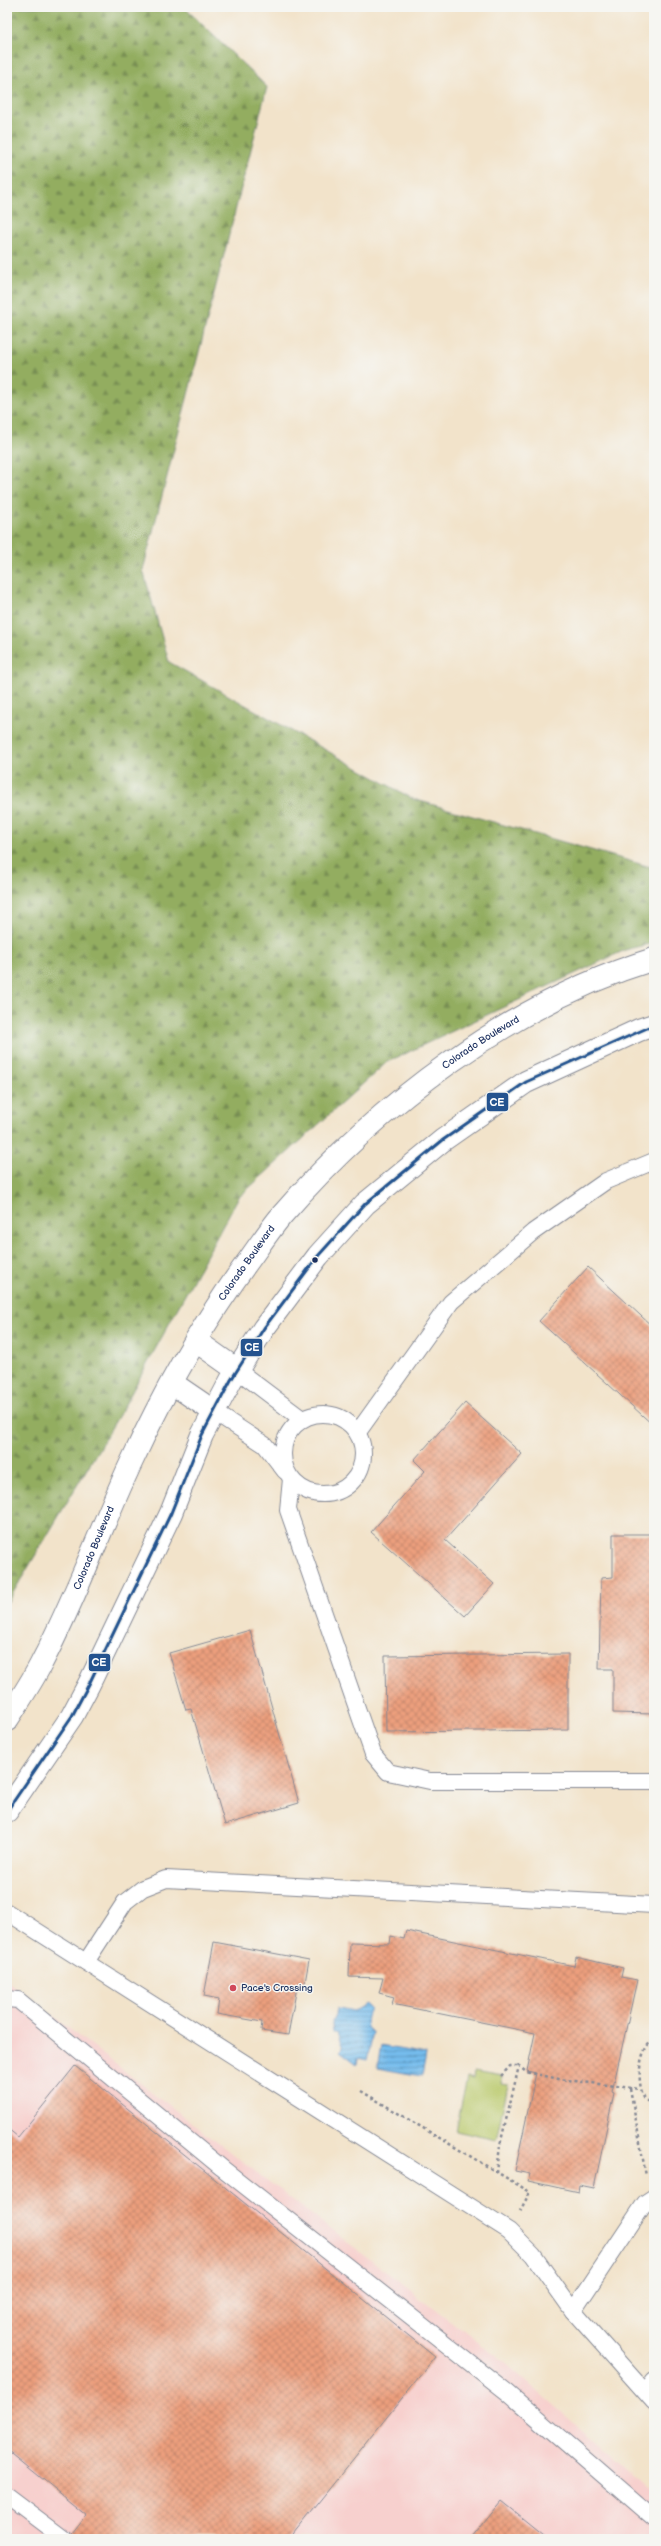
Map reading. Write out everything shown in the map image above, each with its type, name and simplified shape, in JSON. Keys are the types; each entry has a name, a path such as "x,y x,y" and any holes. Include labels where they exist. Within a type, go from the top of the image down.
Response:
{"street":[{"name":"Colorado Boulevard","path":"7,1720 42,1663 131,1462 172,1383 221,1298 282,1216 356,1138 422,1084 505,1026 584,985 654,958"},
{"path":"7,1811 72,1716 90,1684 171,1513 213,1412 236,1370 264,1328 318,1256 371,1199 443,1140 526,1082 639,1030 654,1025"},
{"path":"196,1341 236,1370"},
{"path":"172,1383 213,1412"}],"lane":[{"path":"358,1432 450,1302 533,1232 606,1181 654,1162"},
{"path":"236,1370 302,1419"},
{"path":"213,1412 265,1445 290,1477 301,1488 314,1494 328,1494 341,1491 352,1483 360,1472 363,1459 363,1445 358,1432 350,1423 339,1416 327,1413 314,1414 302,1419 293,1427 286,1437 283,1456 290,1477 288,1510 308,1572 373,1754 388,1772 430,1781 654,1781"},
{"path":"86,1962 125,1902 143,1888 166,1879 654,1905"},
{"path":"7,1912 509,2231 533,2255 573,2311 651,2391"},
{"path":"7,1999 18,2000 222,2168 507,2392 654,2520"},
{"path":"573,2311 645,2203 654,2197"},
{"path":"7,2496 64,2539"}],"path":[{"path":"654,2040 649,2042 643,2057 640,2089 647,2101 654,2101"},
{"path":"501,2076 510,2066 519,2066 526,2072 559,2079 640,2089"},
{"path":"497,2173 500,2146 519,2066"},
{"path":"630,2088 645,2174"},
{"path":"361,2091 530,2192 517,2216"}],"shaded area":[{"path":"7,1981 504,2362 654,2493 654,2539 7,2539"}],"green space":[{"path":"7,7 184,7 267,87 143,570 169,662 413,799 654,868 654,943 625,950 387,1062 238,1198 122,1410 7,1603"},
{"path":"475,2071 502,2076 501,2084 508,2085 496,2140 456,2131 467,2077 474,2079"}],"water":[{"path":"365,2004 370,2009 366,2022 368,2028 373,2033 367,2060 358,2058 357,2064 340,2051 343,2048 337,2032 333,2032 332,2021 338,2008 354,2011"},
{"path":"381,2046 426,2054 422,2076 377,2068"}],"building":[{"path":"588,1267 654,1328 654,1426 539,1321"},
{"path":"465,1403 522,1454 445,1540 494,1584 465,1616 371,1532 425,1471 414,1460"},
{"path":"613,1534 654,1534 654,1714 613,1713 613,1669 599,1669 601,1578 613,1577"},
{"path":"250,1630 299,1803 225,1825 191,1709 186,1710 169,1653"},
{"path":"568,1654 568,1730 386,1732 385,1656"},
{"path":"406,1931 574,1966 576,1957 623,1968 621,1977 637,1980 612,2092 614,2093 594,2188 579,2185 578,2192 528,2181 530,2174 515,2171 536,2073 527,2071 535,2033 392,2004 394,1997 379,1993 383,1978 349,1977 350,1943 390,1944 391,1936 404,1939"},
{"path":"214,1942 309,1960 304,1988 297,1987 288,2035 261,2031 262,2022 217,2014 219,1999 204,1996"},
{"path":"75,2066 435,2357 289,2539 73,2539 72,2534 87,2515 7,2450 7,2128 18,2137"},
{"path":"501,2501 548,2539 470,2539"}],"transit line":[{"name":"CE","path":"7,1811 72,1716 89,1684 171,1513 202,1435 231,1380 264,1328 318,1256 365,1204 443,1140 526,1082 654,1025"}],"place":[{"name":"Pace's Crossing","path":"233,1988"}]}
